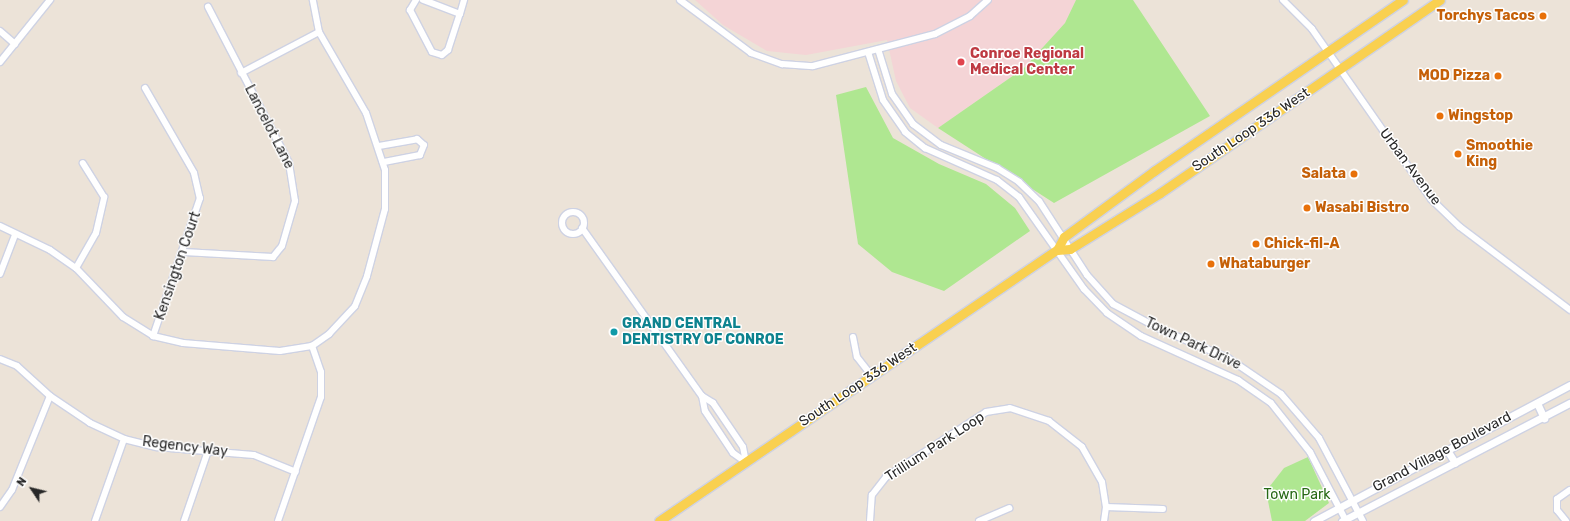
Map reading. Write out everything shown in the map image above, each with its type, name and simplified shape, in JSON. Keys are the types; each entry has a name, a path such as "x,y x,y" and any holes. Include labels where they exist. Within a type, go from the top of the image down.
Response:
{"main road":[{"name":"South Loop 336 West","path":"659,521 1057,250 1064,237 1403,0"},
{"name":"South Loop 336 West","path":"1070,250 1339,70 1440,0"},
{"path":"1057,250 1070,250"}],"street":[{"path":"0,62 50,0"},
{"path":"0,226 15,235 50,250 76,268 122,317 153,336 183,343 271,351 312,346 338,327 362,292 384,209 383,162 379,146 366,113 319,32 314,0"},
{"path":"416,0 410,10 437,55 448,50 464,0"},
{"path":"423,0 460,14"},
{"path":"680,0 738,46 767,60 813,66 878,50 954,26 988,0"},
{"name":"Urban Avenue","path":"1283,0 1303,18 1431,200 1460,227 1570,310"},
{"name":"Lancelot Lane","path":"184,252 274,257 282,246 293,212 295,188 289,162 241,73 208,7"},
{"path":"0,31 15,44"},
{"path":"241,73 319,32"},
{"name":"Town Park Drive","path":"878,50 892,94 913,124 941,145 997,168 1029,191 1064,237 1070,250 1113,304 1162,330 1228,358 1276,390 1319,438 1363,521"},
{"name":"Town Park Drive","path":"868,52 883,100 905,132 938,156 992,178 1025,203 1092,298 1114,318 1162,346 1231,376 1271,403 1310,452 1339,507 1344,520"},
{"name":"Kensington Court","path":"145,88 194,173 198,187 198,209 153,336"},
{"path":"379,146 417,139 424,145 420,155 383,162"},
{"path":"76,268 96,233 104,197 83,163"},
{"path":"992,178 997,168"},
{"path":"582,228 702,396 712,404 743,448 746,462"},
{"path":"0,274 15,235"},
{"path":"853,336 857,357 872,376"},
{"path":"278,521 321,397 320,372 312,346"},
{"name":"Regency Way","path":"0,359 17,366 50,396 90,423 124,439 157,447 254,455 296,472"},
{"name":"Grand Village Boulevard","path":"1314,521 1570,385"},
{"path":"0,507 12,490 50,396"},
{"path":"702,396 705,411 733,453 746,462"},
{"path":"1537,403 1544,418"},
{"name":"Grand Village Boulevard","path":"1344,520 1544,418 1570,403"},
{"name":"Trillium Park Loop","path":"870,521 872,496 886,477 980,416 1010,408 1034,413 1074,438 1097,470 1106,507 1104,521"},
{"path":"95,521 124,439"},
{"path":"1447,450 1455,464"},
{"path":"184,521 208,451"},
{"path":"1566,521 1556,510 1557,499 1570,490"},
{"path":"1106,507 1163,509"},
{"path":"979,521 1009,508"}],"shaded area":[{"name":"Conroe Regional Medical Center","path":"695,0 1076,0 1065,23 1024,68 938,128 910,108 896,81 887,40 806,55 767,51 723,25"}],"green space":[{"path":"1076,0 1133,0 1210,116 1054,203 938,128 1024,68 1065,23"},
{"path":"866,87 893,138 939,164 986,184 1015,208 1030,231 944,291 892,272 858,244 836,95"},
{"name":"Town Park","path":"1308,457 1329,503 1305,521 1272,521 1266,491 1284,468"}],"place":[{"name":"Torchys Tacos","path":"1543,16"},
{"name":"Conroe Regional Medical Center","path":"961,62"},
{"name":"MOD Pizza","path":"1498,76"},
{"name":"Wingstop","path":"1440,116"},
{"name":"Smoothie King","path":"1458,154"},
{"name":"Salata","path":"1354,174"},
{"name":"Wasabi Bistro","path":"1307,208"},
{"name":"Chick-fil-A","path":"1256,244"},
{"name":"Whataburger","path":"1211,264"},
{"name":"GRAND CENTRAL DENTISTRY OF CONROE","path":"614,332"}]}
